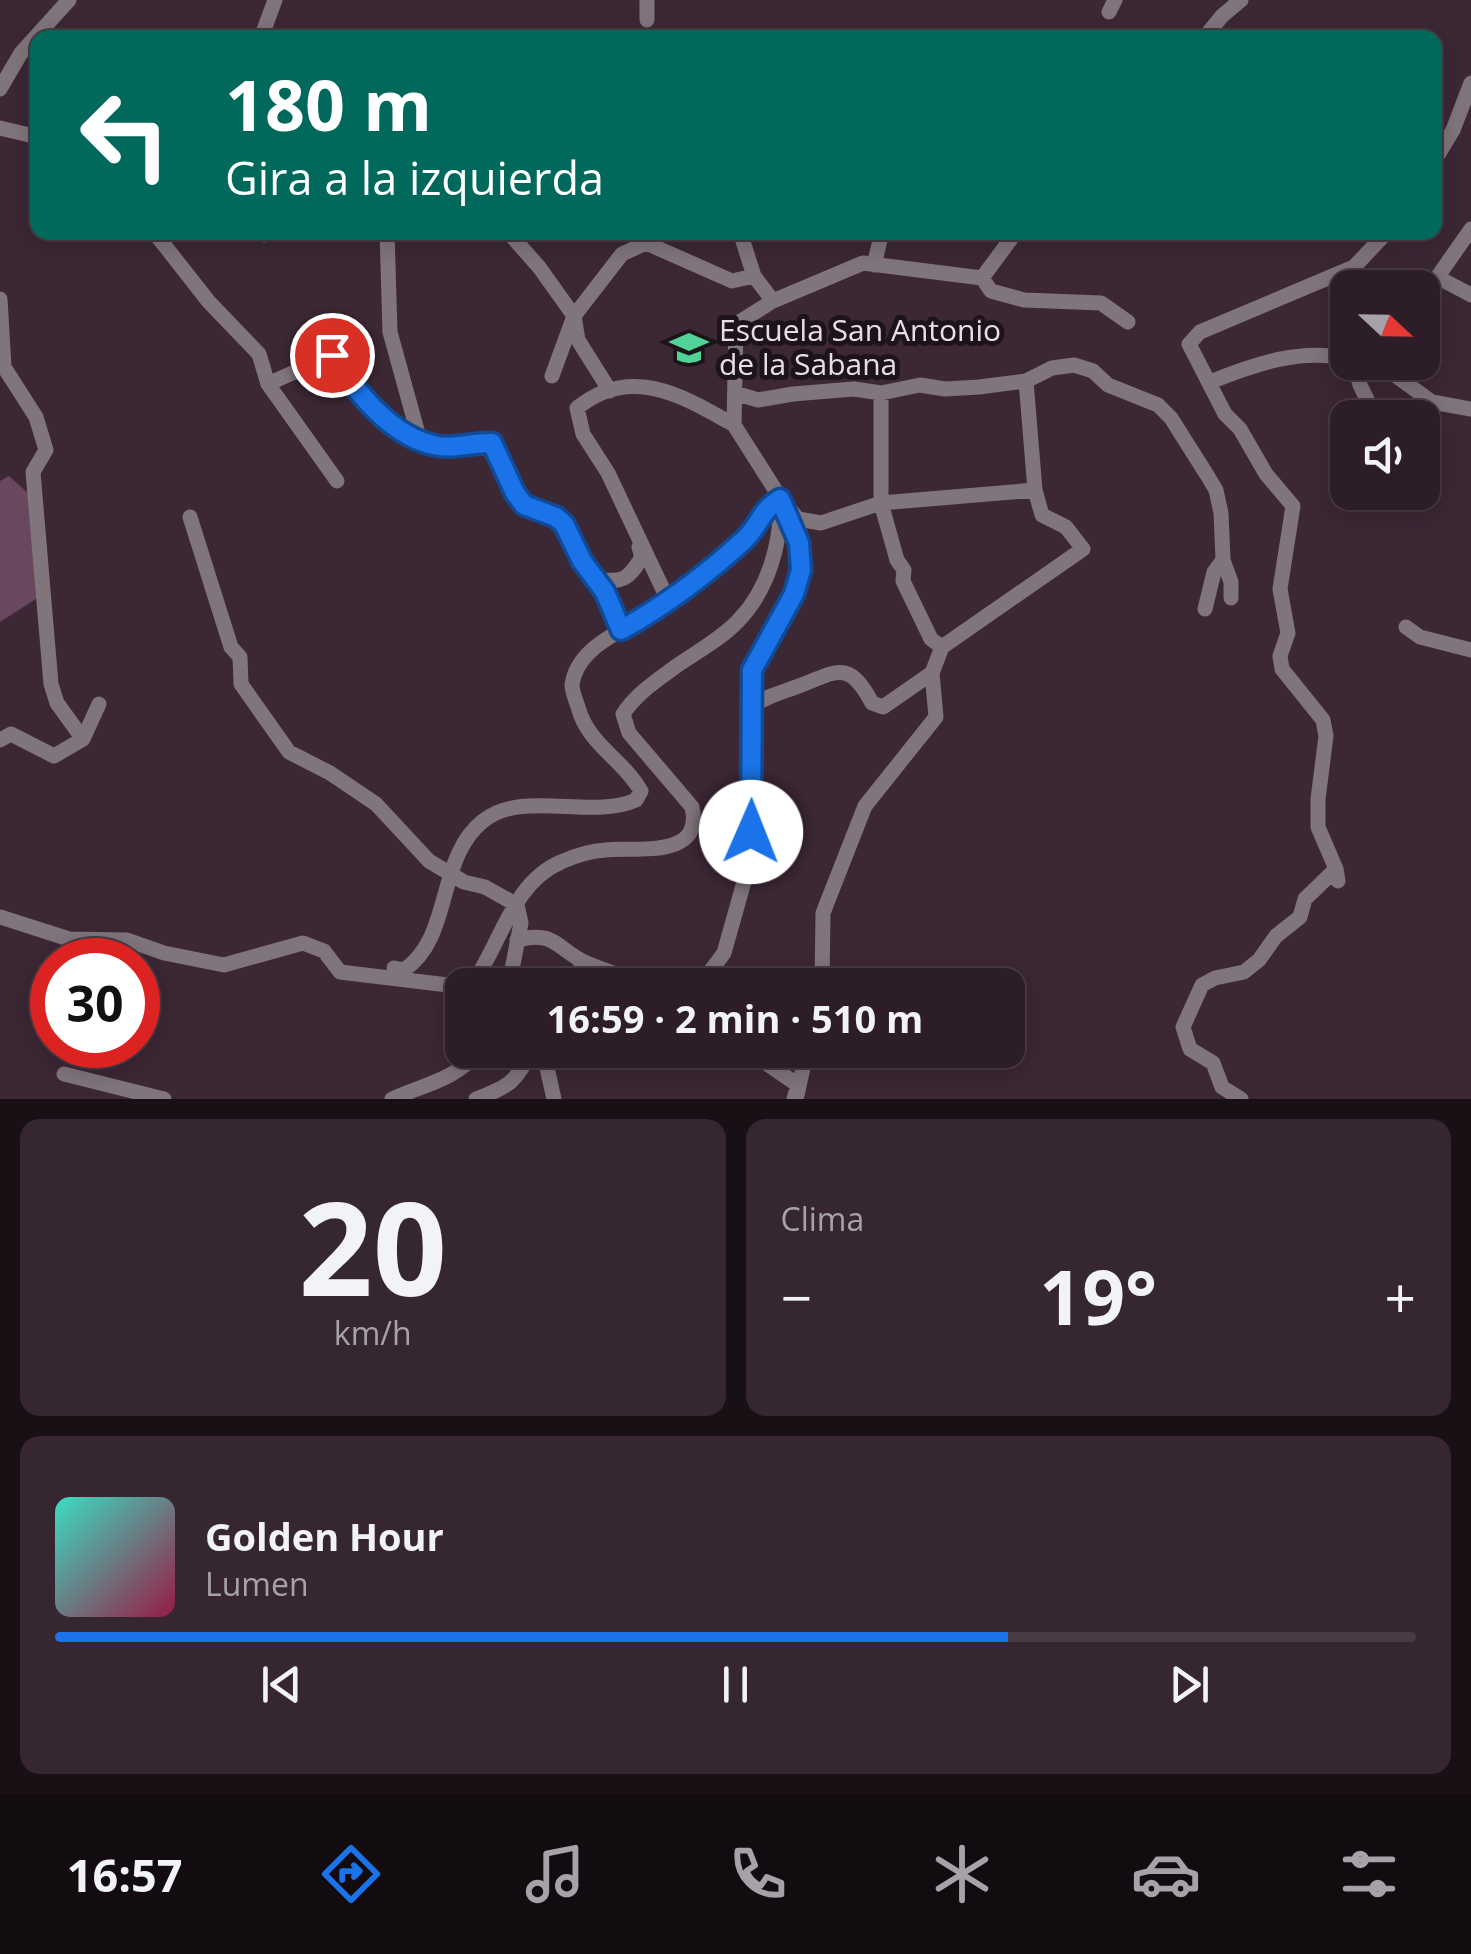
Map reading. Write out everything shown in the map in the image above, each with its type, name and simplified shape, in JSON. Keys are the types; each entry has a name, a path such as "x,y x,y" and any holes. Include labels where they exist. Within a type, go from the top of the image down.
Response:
{"street":[{"path":"41,30 69,0"},
{"path":"264,30 275,0"},
{"path":"646,20 648,0"},
{"path":"1211,30 1241,0"},
{"path":"0,89 30,42"},
{"path":"1442,149 1454,130 1471,83"},
{"path":"0,128 30,135"},
{"path":"1471,229 1440,278 1471,295"},
{"path":"160,240 209,302 259,354 268,384 337,481"},
{"path":"387,240 390,332 420,441"},
{"path":"515,240 574,316 578,340 610,391"},
{"path":"743,240 754,276 773,301"},
{"path":"874,264 880,240"},
{"path":"982,278 1010,240"},
{"path":"1240,1099 1222,1086 1213,1064 1190,1050 1183,1027 1190,1006 1202,985 1244,972 1258,960 1276,936 1300,917 1305,899 1337,875 1318,827 1324,720 1282,669 1280,656 1288,633 1280,589 1294,506 1266,474 1240,429 1225,414 1191,351 1192,338 1354,267 1379,240"},
{"path":"552,376 574,316 622,254 646,243 732,282 754,276"},
{"path":"734,425 736,324 773,301 864,263 982,278"},
{"path":"982,278 990,291 1024,300 1101,302 1128,322"},
{"path":"0,299 2,367 36,417 46,450 34,472 51,684 57,703 83,738"},
{"path":"268,384 332,355 371,406 420,441 442,448 492,443 524,505 564,524 594,580 605,592 621,630"},
{"path":"1210,382 1242,368 1288,358 1330,361"},
{"path":"735,394 758,400 854,390 881,393 920,385 945,390 1026,381 1052,368 1074,364 1093,370 1108,385 1158,404 1177,426 1216,490 1223,528 1222,560 1231,582 1230,598"},
{"path":"1405,380 1432,402 1471,409"},
{"path":"822,968 822,913 865,806 936,717 932,674 942,647 1083,548 1066,527 1042,515 1035,490 1026,381"},
{"path":"668,600 608,473 583,434 577,408 589,398 652,386 694,402 734,425 780,499 799,543 801,570 794,594 752,670 748,864 724,953 713,968"},
{"path":"881,393 881,503 896,560 904,570 903,581 930,639 942,647"},
{"path":"780,499 798,518 821,523 881,503 1035,490"},
{"path":"394,968 404,970 422,958 442,906 449,872 481,822 498,812 559,806 607,808 636,800 641,792 632,776 596,743 582,722 572,685 585,657 607,637 722,561 751,534 765,508 780,499"},
{"path":"0,917 69,938 127,940 164,953 224,964 303,943 324,950 340,972 448,985 476,978 527,886 560,862 591,852 664,847 681,842 692,830 692,807 629,733 623,714 655,682 738,622 764,587 781,522 780,499"},
{"path":"190,517 231,647 240,657 241,684 289,752 330,773 376,804 429,861 518,905"},
{"path":"594,580 621,582 631,575 642,557 636,538"},
{"path":"1206,609 1214,572 1222,560"},
{"path":"1406,628 1420,638 1471,650"},
{"path":"753,706 768,694 791,689 830,671 850,674 863,686 872,704 883,707 932,674"},
{"path":"0,740 10,734 54,756 83,738 99,704"},
{"path":"511,968 522,923 518,905"},
{"path":"517,940 534,935 556,941 598,968"},
{"path":"581,968 585,963"},
{"path":"392,1099 465,1068"},
{"path":"476,1099 506,1089 523,1068"},
{"path":"546,1068 554,1099"},
{"path":"769,1068 796,1094"},
{"path":"796,1094 802,1068"},
{"path":"64,1074 164,1099"}],"shaded area":[{"path":"9,476 29,494 39,597 0,622 0,481"}],"place":[{"name":"Escuela San Antonio de la Sabana","path":"689,348"}],"route":[{"path":"332,355 371,406 420,441 442,448 492,443 524,505 564,524 582,561 605,592 621,630 722,561 751,534 765,508 780,499 799,543 801,570 794,594 752,670 751,832"}]}
